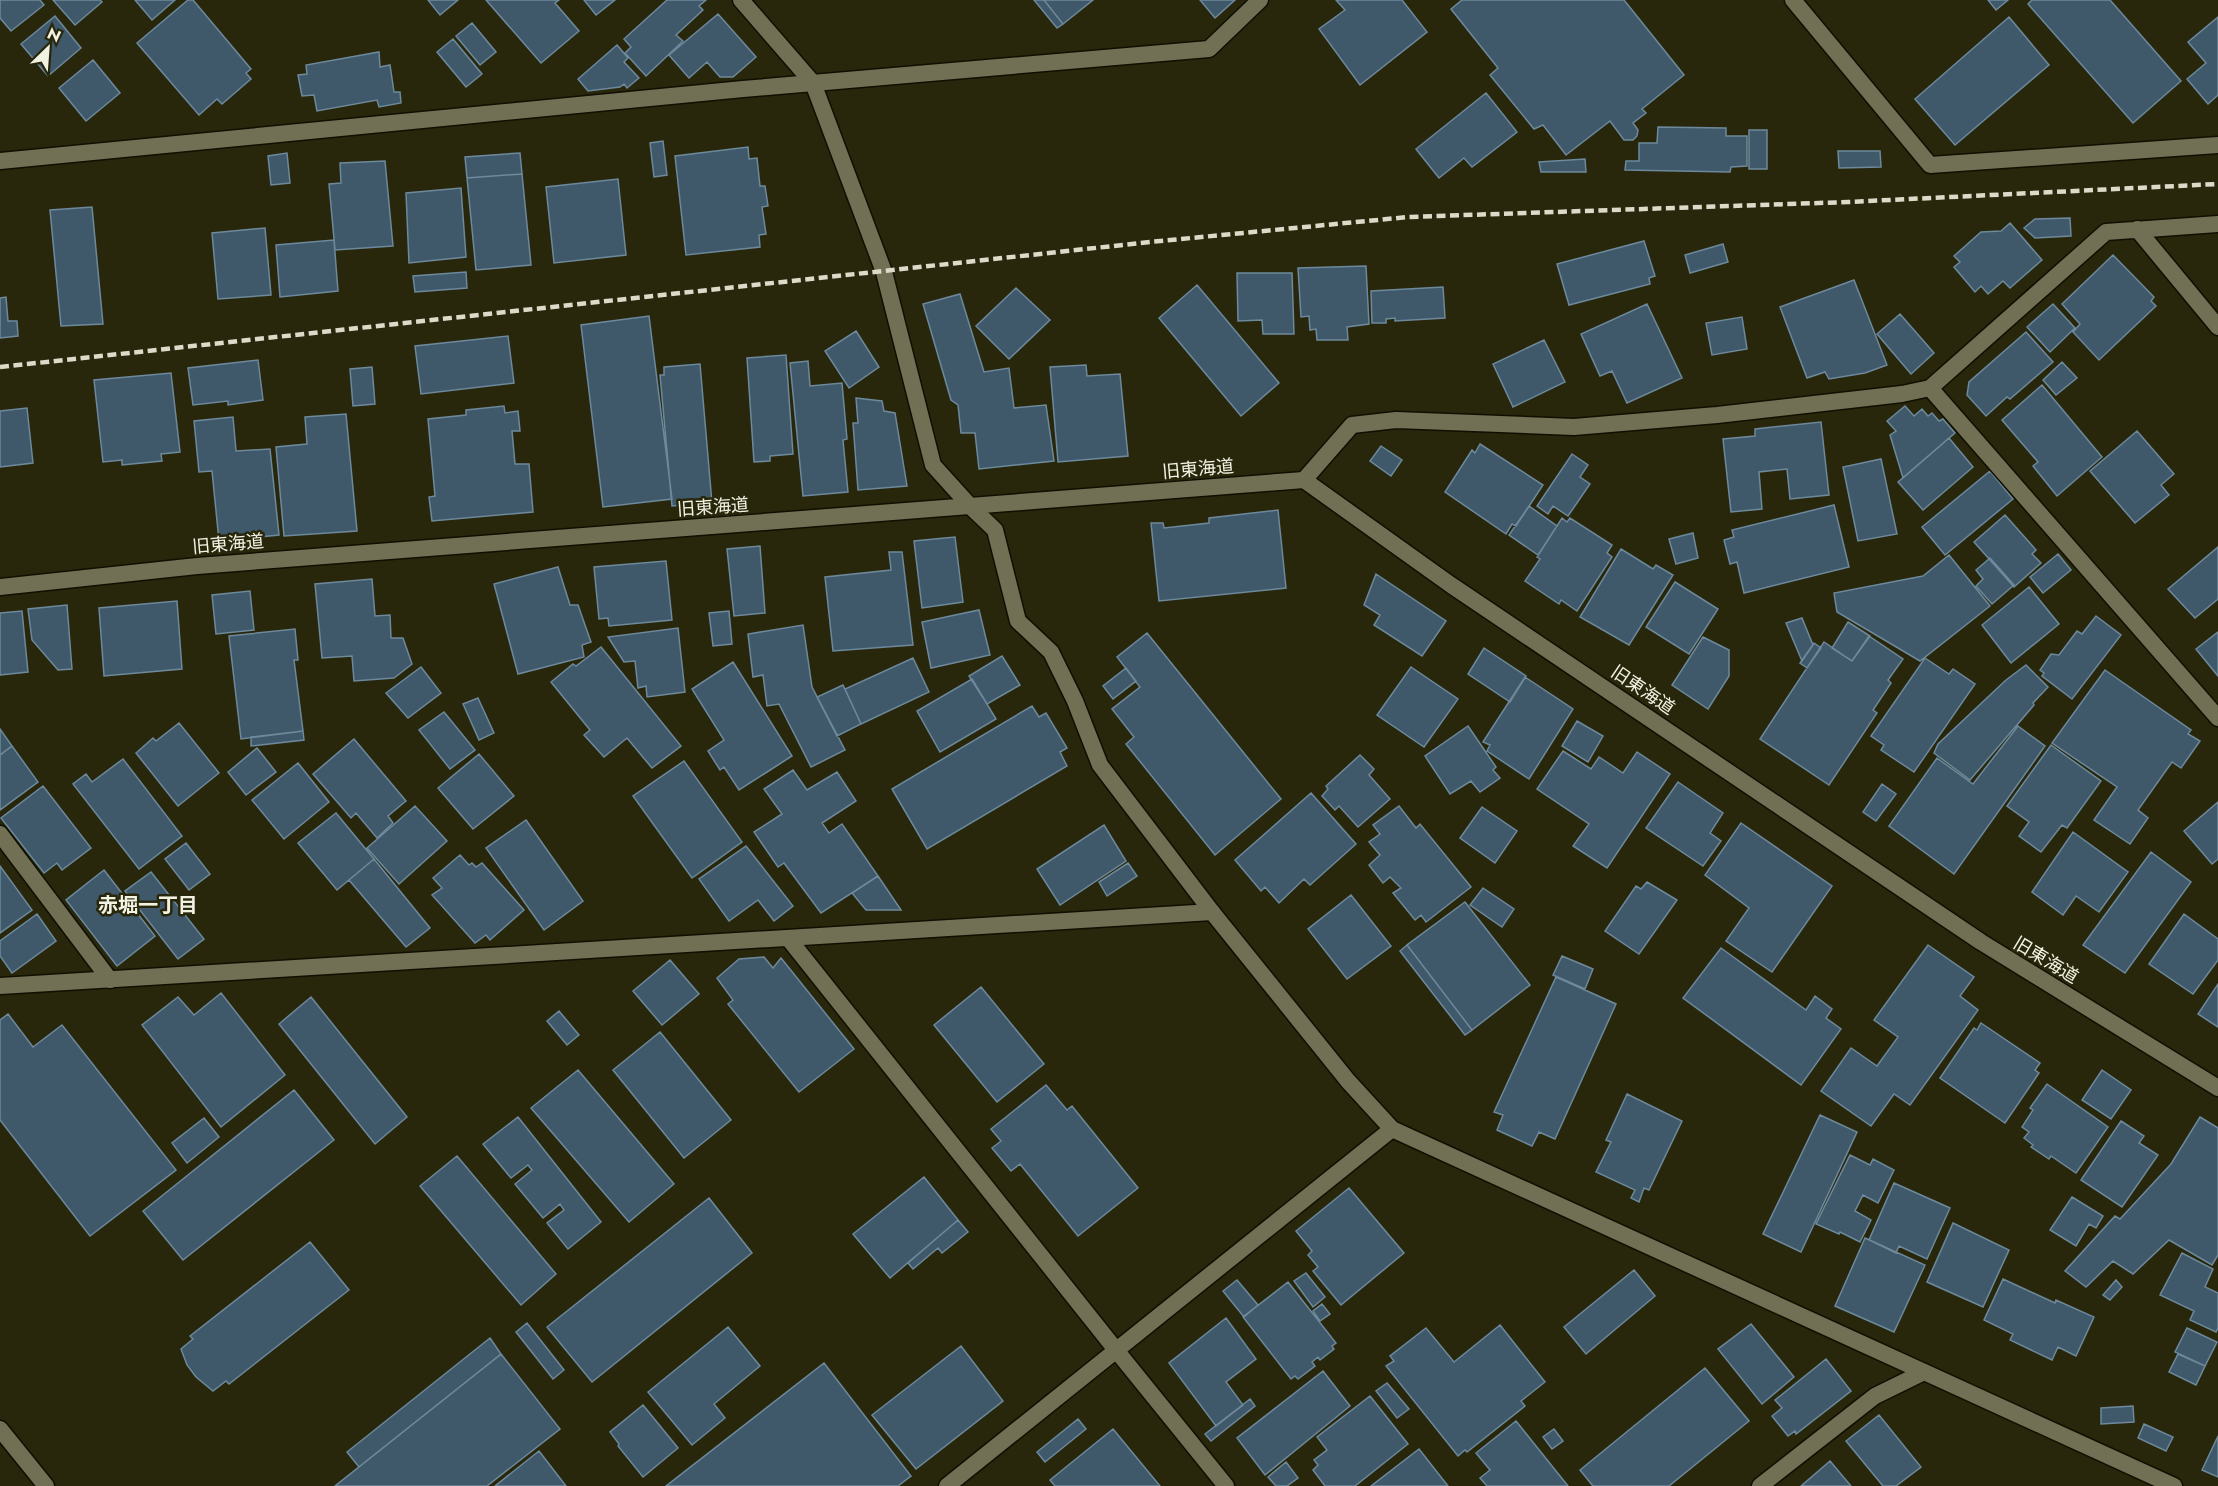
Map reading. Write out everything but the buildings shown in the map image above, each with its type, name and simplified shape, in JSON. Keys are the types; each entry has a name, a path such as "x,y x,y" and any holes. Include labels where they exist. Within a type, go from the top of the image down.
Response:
{"street":[{"path":"741,0 813,83 884,272 933,465 995,530 1018,621 1051,652 1075,701 1100,765 1212,912 1348,1081 1392,1130 2174,1486"},
{"path":"0,161 813,83 1209,49 1260,0"},
{"path":"1793,0 1930,165 2218,145"},
{"path":"1304,480 1352,425 1396,420 1574,427 1902,394 1930,387 2106,232 2218,224"},
{"path":"2137,229 2218,327"},
{"path":"1930,387 2218,718"},
{"name":"旧東海道","path":"0,588 197,566 1304,480 1451,585 1981,942 2218,1088"},
{"path":"0,834 110,980"},
{"path":"0,986 1212,912"},
{"path":"788,938 1226,1486"},
{"path":"947,1486 1392,1130"},
{"path":"1760,1486 1875,1396 1924,1372"},
{"path":"0,1429 46,1486"}],"railway":[{"path":"0,367 1150,242 1408,217 1848,202 2218,184"}],"district":[{"name":"赤堀一丁目","path":"148,905"}]}
